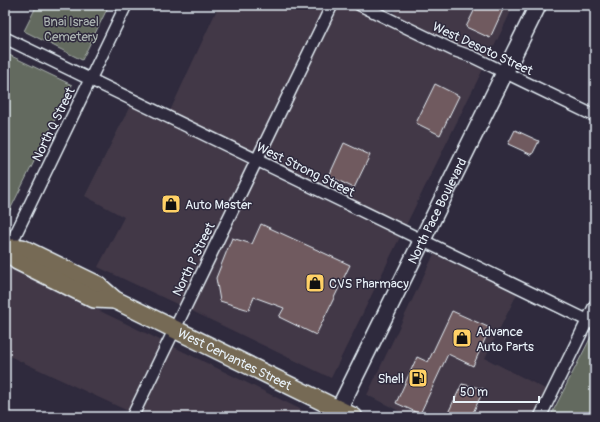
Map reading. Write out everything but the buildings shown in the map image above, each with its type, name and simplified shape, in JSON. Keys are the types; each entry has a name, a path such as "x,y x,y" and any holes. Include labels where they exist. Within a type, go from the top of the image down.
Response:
{"main road":[{"name":"North Pace Boulevard","path":"338,413 538,5"},
{"name":"West Cervantes Street","path":"6,250 22,248 98,285 115,300 174,328 338,413 354,417"}],"street":[{"name":"North Q Street","path":"6,250 126,5"},
{"name":"North P Street","path":"132,417 332,5"},
{"name":"West Desoto Street","path":"360,5 453,50 473,57 595,116"},
{"name":"West Strong Street","path":"5,38 591,322"},
{"path":"540,417 591,322 595,305"}],"shaded area":[{"path":"219,5 326,5 254,152 170,111"},
{"path":"338,5 346,5 450,56 483,69 406,225 265,157"},
{"path":"398,5 514,5 489,57 455,44 394,14"},
{"path":"130,106 249,164 179,305 98,267 124,217 85,196"},
{"path":"259,169 400,237 331,378 190,310"},
{"path":"434,254 517,294 485,358 547,390 534,417 411,417 367,395"},
{"path":"7,266 162,341 128,411 5,354 5,269"},
{"path":"172,346 312,415 311,417 138,417"}],"green space":[{"name":"Bnai Israel Cemetery","path":"37,5 109,5 82,60 24,31"},
{"path":"5,53 72,85 5,220"},
{"path":"594,331 595,417 550,417"}],"place":[{"name":"Auto Master","path":"171,204"},
{"name":"CVS Pharmacy","path":"315,283"},
{"name":"Advance Auto Parts","path":"462,338"},
{"name":"Shell","path":"418,378"}]}
